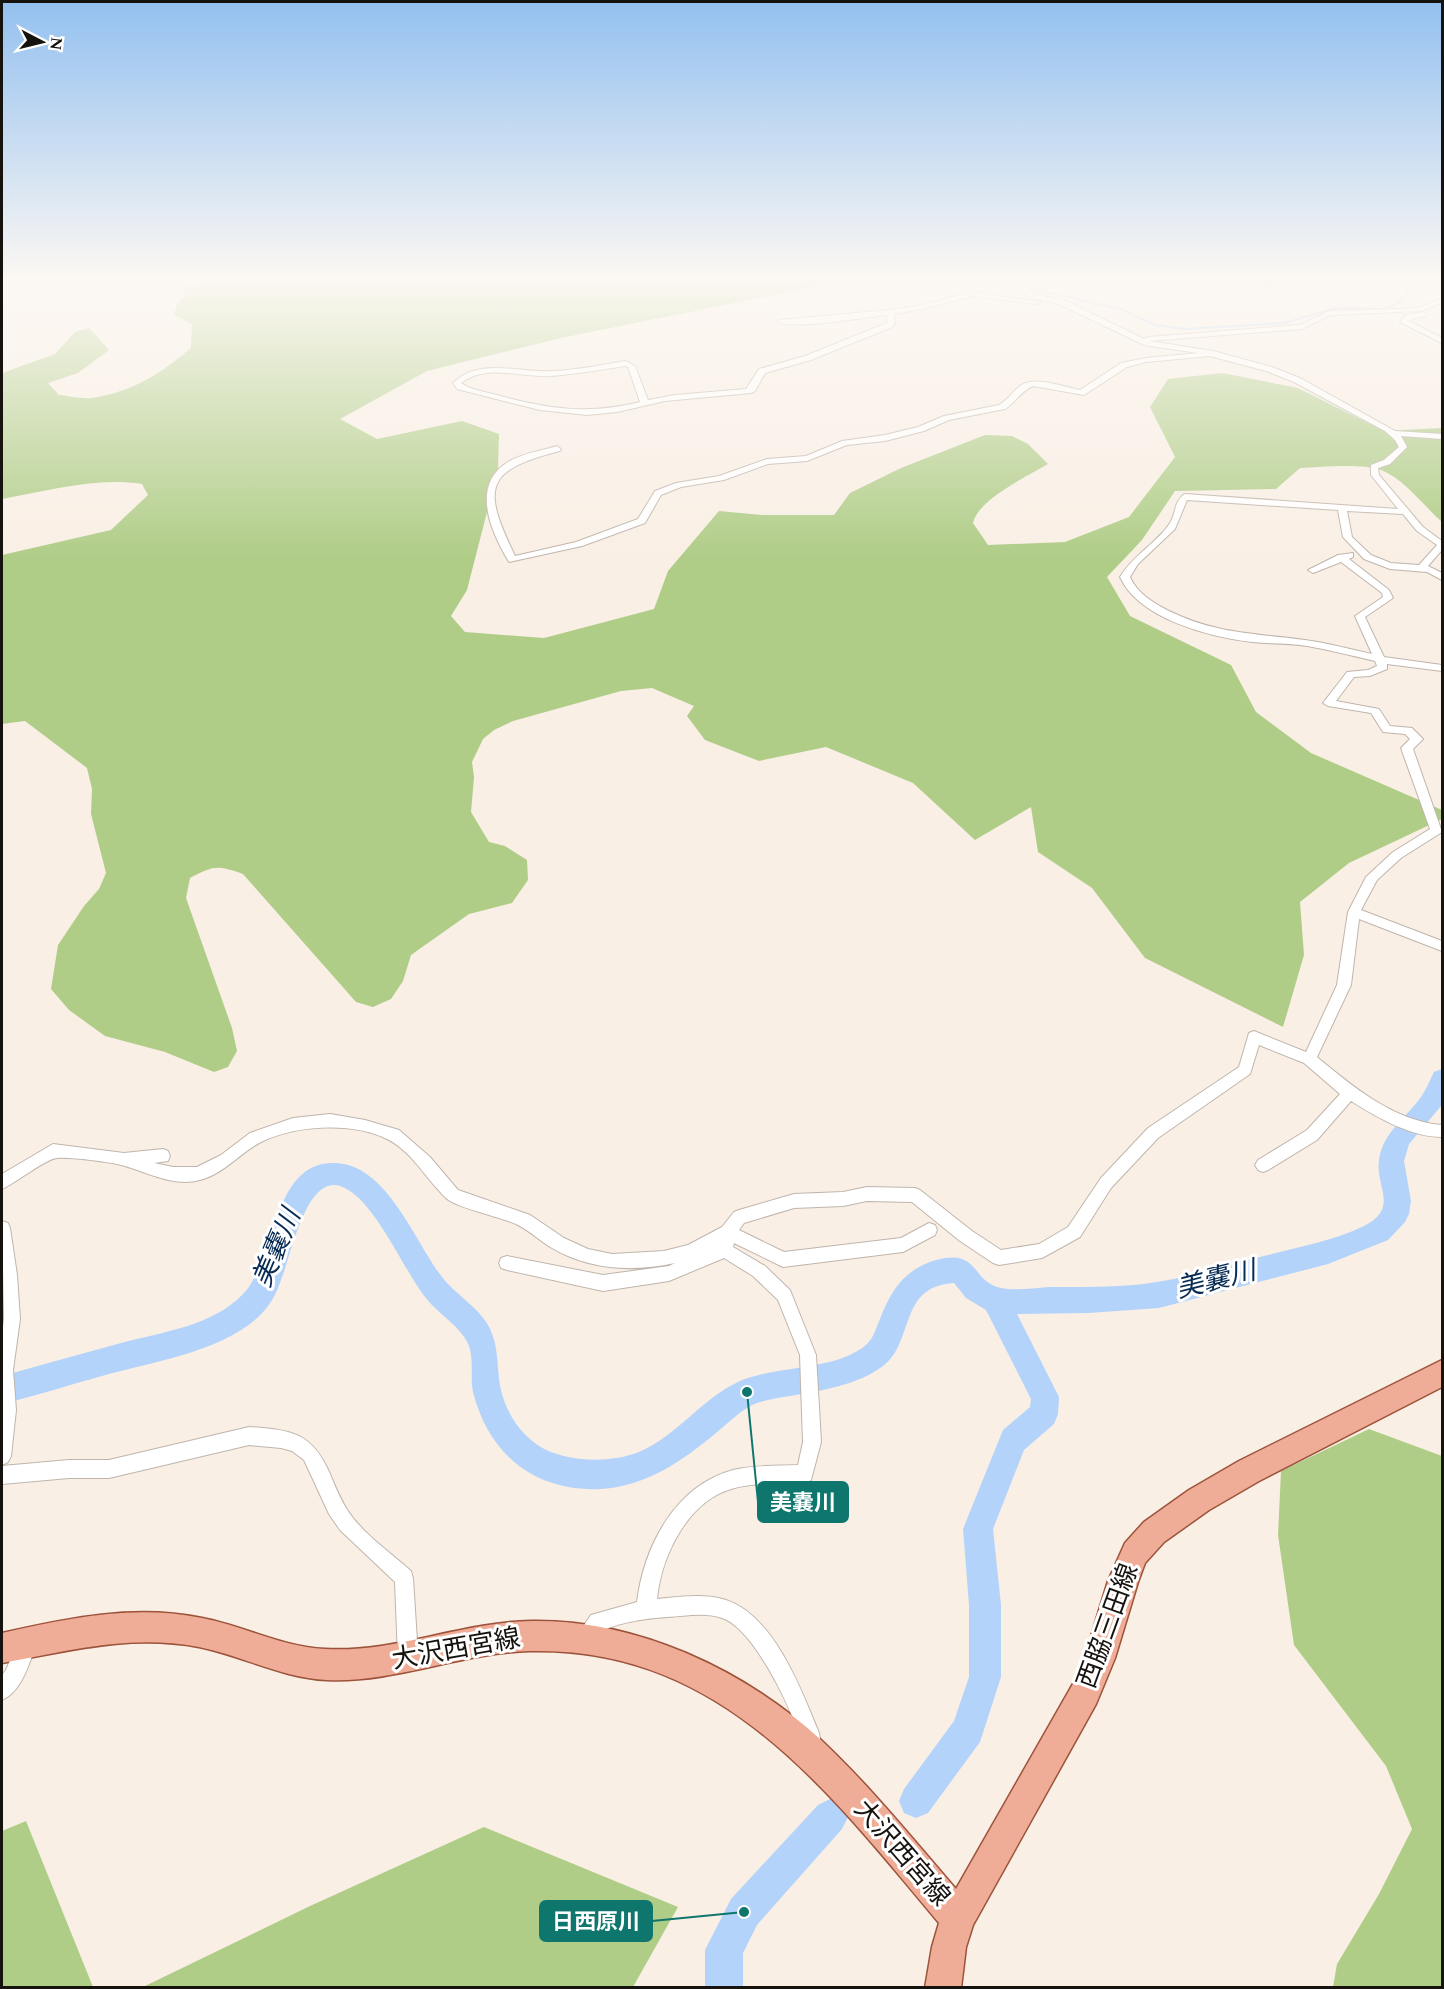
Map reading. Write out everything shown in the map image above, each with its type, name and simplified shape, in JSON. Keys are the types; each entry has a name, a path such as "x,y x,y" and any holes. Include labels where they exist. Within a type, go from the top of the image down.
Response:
{"main road":[{"name":"西脇三田線","path":"943,1988 958,1918 1085,1694 1100,1658 1123,1581 1135,1553 1154,1532 1225,1485 1443,1373"},
{"name":"大沢西宮線","path":"14,1644 80,1630 144,1626 203,1633 291,1661 326,1665 358,1665 408,1657 460,1644 531,1636 585,1638 637,1652 697,1675 759,1712 813,1756 837,1778 958,1918"}],"street":[{"path":"490,371 464,376 457,383 460,387 469,390 568,412 589,414 664,399 752,389 763,371"},
{"path":"504,371 542,374 566,371"},
{"path":"633,371 645,404"},
{"path":"557,449 512,463 496,476 490,488 491,510 512,560 579,544 627,527 647,516 658,493 679,485 721,477 767,462 807,458 846,443 885,438 921,429 947,418 989,410 1010,402 1023,387 1032,383 1081,393 1114,371"},
{"path":"1271,371 1297,380 1394,433 1443,436"},
{"path":"1394,433 1403,447 1388,462 1374,467 1375,475 1420,529 1442,545 1422,567"},
{"path":"1407,512 1185,497 1182,500 1181,511 1171,528 1137,559 1125,578 1129,586 1143,600 1185,623 1215,632 1252,639 1306,643 1381,660 1443,668"},
{"path":"1342,506 1349,538 1364,550 1367,557 1391,566 1422,567 1437,572 1443,577"},
{"path":"1313,570 1341,557 1364,550"},
{"path":"1309,1059 1344,985 1354,912 1372,877 1397,855 1437,831 1407,748 1417,739 1408,730 1387,729 1375,711 1361,706 1328,704 1351,674 1370,673 1383,667 1360,616 1388,598 1386,592 1341,557"},
{"path":"1354,912 1443,946"},
{"path":"123,1159 173,1174 198,1174 226,1160 255,1138 293,1124 330,1120 365,1126 394,1135 425,1162 453,1195 524,1220 558,1243 586,1256 612,1261 664,1257 691,1252 728,1232 739,1217 794,1201 867,1194 915,1196 966,1236 999,1258 1042,1251 1074,1232 1106,1183 1153,1133 1245,1070 1254,1036 1309,1059 1350,1093 1373,1107 1424,1130 1443,1131"},
{"path":"1263,1165 1312,1135 1350,1093"},
{"path":"2,1182 53,1151 123,1159 164,1156"},
{"path":"2,1228 9,1275 12,1319 5,1370 8,1410 2,1456"},
{"path":"728,1232 783,1260 903,1245 929,1230"},
{"path":"725,1250 728,1232"},
{"path":"507,1263 603,1283 669,1273 725,1250"},
{"path":"646,1609 651,1574 662,1546 679,1516 706,1491 730,1479 805,1474 812,1442 808,1355 784,1295 759,1271 725,1250"},
{"path":"2,1475 69,1468 109,1469 249,1436 272,1438 294,1444 309,1452 329,1495 346,1524 405,1578 408,1657"},
{"path":"585,1638 598,1622 646,1609 706,1606 726,1609 741,1617 762,1638 809,1733 813,1756"},
{"path":"2,1689 13,1677 14,1644"}],"green space":[{"path":"8,371 81,371 48,383 59,395 83,398 120,391 161,371 428,371 340,419 377,439 462,421 499,434 498,469 467,590 451,616 465,632 544,638 654,609 668,571 719,511 762,515 834,515 850,493 901,468 985,435 1012,436 1028,444 1048,464 1005,489 984,505 977,514 973,523 988,545 1065,542 1129,517 1175,457 1150,407 1168,379 1222,373 1298,388 1384,431 1442,428 1442,522 1397,479 1381,470 1353,466 1300,468 1276,489 1175,491 1142,540 1107,577 1130,616 1231,665 1256,712 1311,753 1442,810 1442,819 1349,863 1300,902 1304,955 1283,1027 1145,958 1092,888 1038,852 1031,807 975,840 913,783 826,747 759,761 705,740 687,716 694,706 652,688 621,691 513,721 494,730 483,739 472,762 474,777 471,812 489,842 505,846 527,860 528,880 512,903 469,914 411,955 403,981 391,999 373,1007 356,1002 243,874 216,868 190,878 186,898 232,1028 237,1051 228,1067 214,1072 165,1052 105,1036 69,1010 51,989 58,945 84,906 99,889 106,873 91,814 92,789 87,768 25,721 2,724 2,555 111,530 148,495 142,484 107,482 2,499 2,373"},
{"path":"1369,1429 1442,1456 1442,1987 1333,1987 1337,1964 1379,1894 1412,1829 1386,1766 1294,1645 1278,1535 1281,1471"},
{"path":"26,1821 93,1987 2,1987 2,1831"},
{"path":"484,1827 678,1907 633,1987 143,1987 310,1906"}],"waterway":[{"name":"美嚢川","path":"996,1301 1089,1300 1159,1295 1328,1252 1379,1232 1396,1214 1398,1201 1391,1161 1399,1138 1432,1102 1442,1079"},
{"name":"美嚢川","path":"2,1390 200,1335 218,1328 243,1313 262,1292 269,1278 295,1204 316,1178 331,1173 347,1176 377,1200 424,1275 480,1337 484,1351 487,1390 494,1414 505,1433 520,1449 536,1461 556,1469 600,1474 638,1467 664,1454 746,1393 764,1387 832,1374 862,1363 882,1348 903,1298 910,1289 917,1282 936,1273 960,1270 976,1289 996,1301"},
{"path":"916,1801 968,1730 985,1677 985,1605 978,1529 1013,1440 1044,1414 1045,1397 996,1301"},
{"path":"724,1988 724,1950 744,1912 830,1817"}],"place":[{"name":"美嚢川","path":"747,1392"},
{"name":"日西原川","path":"744,1912"}]}
